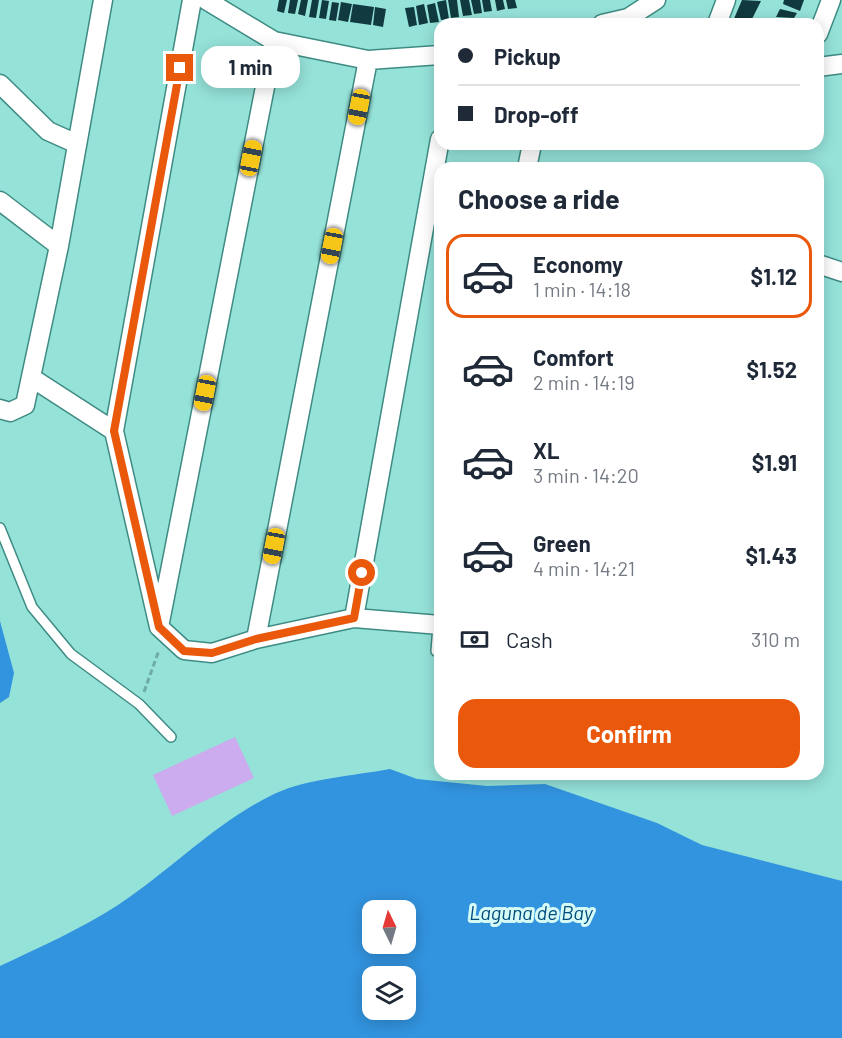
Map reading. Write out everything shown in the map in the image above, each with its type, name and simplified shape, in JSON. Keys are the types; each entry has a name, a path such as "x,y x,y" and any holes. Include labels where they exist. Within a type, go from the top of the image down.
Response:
{"street":[{"path":"0,409 10,412 25,405 32,378 44,309 59,246 103,0"},
{"path":"192,0 114,431 161,631 184,651 212,653 256,639 354,618 434,626"},
{"path":"206,0 274,41 368,60 434,55"},
{"path":"628,18 656,0"},
{"path":"719,18 726,0"},
{"path":"824,18 831,0"},
{"path":"161,631 274,41"},
{"path":"256,639 368,60"},
{"path":"824,66 842,64"},
{"path":"0,84 48,131 76,144"},
{"path":"354,618 434,172"},
{"path":"0,201 59,246"},
{"path":"824,266 842,272"},
{"path":"32,378 114,431"}],"lane":[{"path":"0,528 32,608 71,654 139,704 171,737"}],"path":[{"path":"139,704 161,631"}],"shaded area":[{"path":"235,737 254,778 172,816 153,775"}],"water":[{"path":"0,621 14,673 9,697 0,703"},
{"name":"Laguna de Bay","path":"390,769 417,779 487,786 545,784 657,823 702,845 842,881 842,1038 0,1038 0,966 104,914 138,891 213,832 253,805 274,794 316,781"}],"building":[{"path":"279,0 287,0 284,13 277,11"},
{"path":"290,0 298,0 295,14 288,13"},
{"path":"301,0 308,0 305,16 298,14"},
{"path":"312,0 319,0 316,18 309,17"},
{"path":"322,0 329,1 326,19 319,18"},
{"path":"446,0 449,18 441,18 437,2"},
{"path":"448,0 457,0 459,17 451,18"},
{"path":"460,0 469,0 472,15 463,16"},
{"path":"471,0 480,0 482,13 474,14"},
{"path":"482,0 490,0 492,11 484,12"},
{"path":"495,0 503,0 505,9 497,11"},
{"path":"506,0 515,0 517,8 508,9"},
{"path":"742,0 761,1 752,18 734,18"},
{"path":"784,0 804,0 800,11 783,4"},
{"path":"332,2 339,3 336,21 329,20"},
{"path":"341,2 352,4 348,22 338,20"},
{"path":"435,3 438,18 434,18 434,23 430,23 427,5"},
{"path":"353,4 374,7 371,25 350,22"},
{"path":"424,4 428,23 419,25 416,6"},
{"path":"375,7 386,9 383,27 373,25"},
{"path":"414,7 417,25 409,27 405,8"},
{"path":"780,9 797,13 794,18 776,17"}],"route":[{"path":"180,68 114,431 159,627 184,651 212,653 256,639 354,618 362,573"}]}
